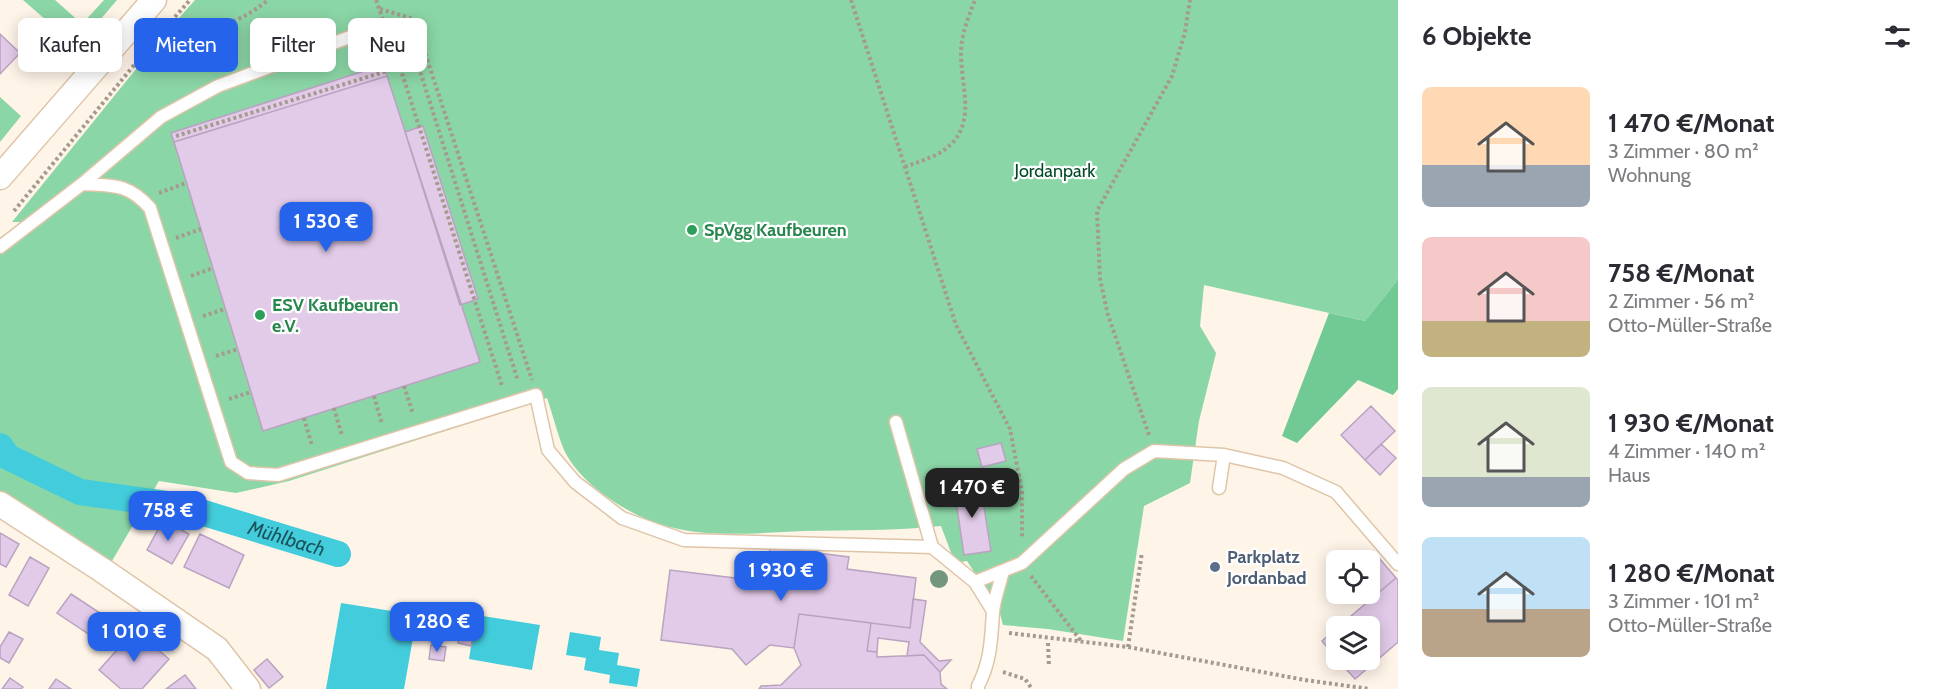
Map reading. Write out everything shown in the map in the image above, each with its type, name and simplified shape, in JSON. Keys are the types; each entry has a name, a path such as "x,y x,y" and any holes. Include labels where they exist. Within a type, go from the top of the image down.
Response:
{"street":[{"path":"0,177 154,0"},
{"path":"0,504 217,648 248,689"}],"lane":[{"path":"0,247 82,184 161,117 218,86 348,38"},
{"path":"82,184 128,189 138,195 150,208 231,462 248,474 278,475 536,395 548,450 575,482 622,518 684,540 932,547"},
{"path":"896,422 932,547 975,582 993,611"},
{"path":"975,582 1022,563 1124,469 1154,451 1224,455 1283,468 1336,492 1398,564"},
{"path":"1219,488 1224,455"},
{"path":"978,689 986,670 993,631 993,611 1004,571"}],"path":[{"path":"174,18 190,0"},
{"path":"238,19 258,9 268,0"},
{"path":"376,0 383,18"},
{"path":"851,0 956,325 1010,429 1022,492 1022,563 1081,641"},
{"path":"905,166 943,151 961,132 966,101 961,55 964,29 975,0"},
{"path":"1154,451 1108,315 1100,279 1097,211 1172,76 1185,32 1190,0"},
{"path":"380,9 414,18 536,395"},
{"path":"8,218 134,65"},
{"path":"176,136 384,72"},
{"path":"402,72 502,387"},
{"path":"419,72 523,399"},
{"path":"158,193 186,183"},
{"path":"175,238 201,229"},
{"path":"185,279 213,268"},
{"path":"201,317 225,309"},
{"path":"214,357 238,349"},
{"path":"404,386 413,413"},
{"path":"226,400 251,392"},
{"path":"374,396 382,424"},
{"path":"334,408 343,437"},
{"path":"304,418 312,446"},
{"path":"1128,647 1142,552"},
{"path":"993,631 1128,647 1305,680 1370,689"},
{"path":"1048,643 1049,667"},
{"path":"996,670 1025,679 1032,689"}],"green space":[{"path":"23,0 55,0 75,18 44,18"},
{"path":"104,0 117,0 102,18 88,18"},
{"name":"Jordanpark","path":"195,0 1398,0 1397,281 1365,321 1204,285 1200,326 1216,353 1199,421 1190,483 1144,506 1123,641 1048,629 1003,625 999,610 967,561 955,563 941,526 890,530 724,534 676,528 652,521 628,510 586,480 564,450 547,398 289,481 236,493 159,481 109,566 0,495 0,240 20,222 12,222 134,72 238,72 238,18 179,18"},
{"path":"0,97 21,116 0,142"},
{"path":"1398,275 1398,389 1393,395 1358,380 1297,443 1282,436 1329,313 1365,321 1397,281"}],"water":[{"path":"341,603 417,615 404,689 326,689"},
{"path":"476,615 540,625 532,670 469,659"},
{"path":"570,632 601,637 599,650 619,653 617,665 640,669 637,687 609,683 610,675 584,670 586,658 566,655"}],"building":[{"path":"0,34 18,51 18,55 0,74"},
{"path":"361,72 386,72 387,76 174,142 171,133"},
{"path":"387,76 480,362 263,431 174,142"},
{"path":"423,126 478,299 460,305 405,132"},
{"path":"1371,406 1395,431 1365,460 1341,435"},
{"path":"1001,443 1006,461 982,467 977,449"},
{"path":"1381,444 1396,458 1380,475 1365,460"},
{"path":"980,483 991,551 964,555 954,487"},
{"path":"163,520 189,534 172,564 147,550"},
{"path":"0,533 19,544 6,567 0,564"},
{"path":"200,534 244,555 229,588 184,567"},
{"path":"770,547 849,557 847,569 916,578 910,628 799,614 794,648 770,645 746,665 732,649 661,640 670,570 751,580 750,586 765,588"},
{"path":"30,557 49,568 28,606 9,595"},
{"path":"1380,559 1396,578 1380,592"},
{"path":"1396,578 1398,580 1398,642 1380,657 1380,616 1351,616 1365,604 1380,604 1380,592"},
{"path":"71,594 103,615 90,635 57,613"},
{"path":"913,599 926,601 920,642 939,661 951,660 940,672 924,655 907,656 909,642 878,638 877,652 867,651 871,623 910,628"},
{"path":"799,614 871,623 867,651 877,652 877,657 924,655 940,672 941,684 947,689 759,689 761,686 781,685 801,665 794,648"},
{"path":"461,625 475,627 471,646 458,643"},
{"path":"135,630 169,659 142,689 121,689 99,670"},
{"path":"9,632 23,639 9,663 0,658 0,647"},
{"path":"431,645 446,647 444,661 429,659"},
{"path":"267,659 283,677 269,688 254,670"},
{"path":"1347,670 1365,670 1355,679"},
{"path":"185,675 196,689 166,689"},
{"path":"10,678 23,687 21,689 2,689"},
{"path":"56,679 71,689 49,689"}],"waterway":[{"name":"Mühlbach","path":"0,446 8,457 80,492 181,506 338,554"}],"place":[{"name":"SpVgg Kaufbeuren","path":"692,230"},
{"name":"ESV Kaufbeuren e.V.","path":"260,315"},
{"name":"Parkplatz Jordanbad","path":"1215,567"}]}
